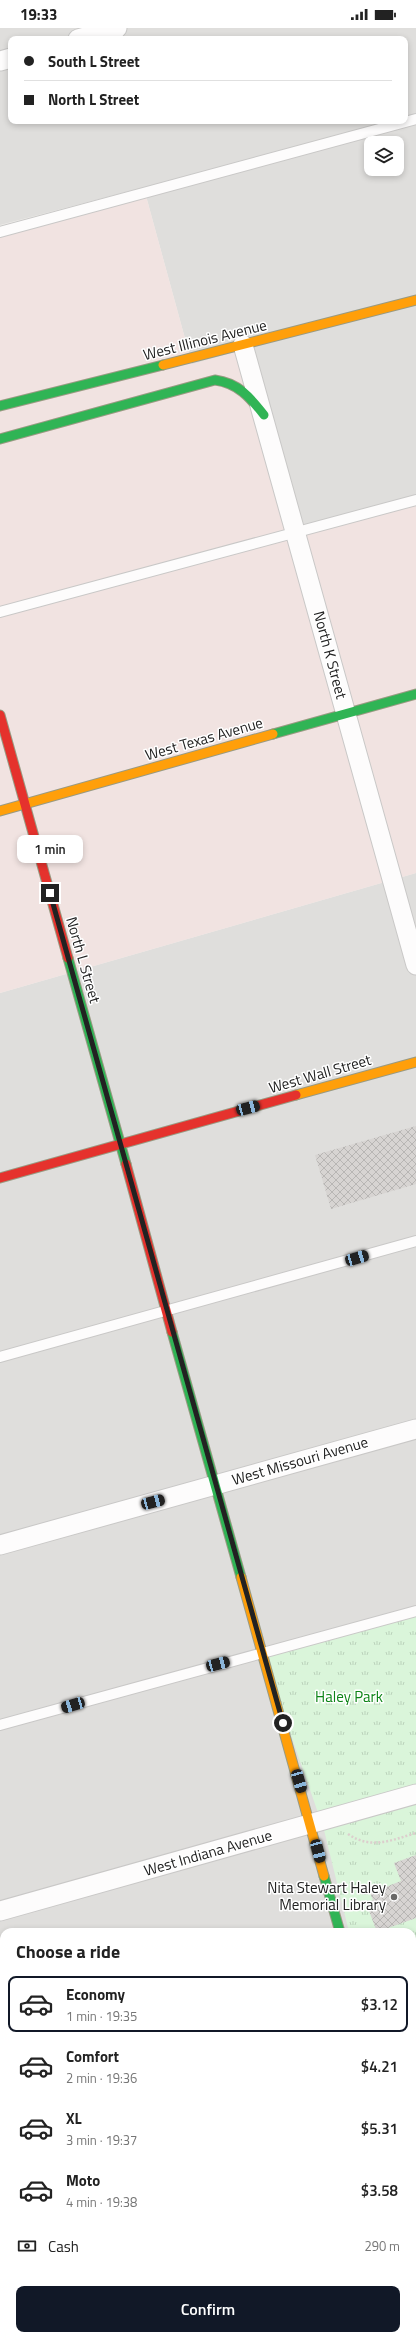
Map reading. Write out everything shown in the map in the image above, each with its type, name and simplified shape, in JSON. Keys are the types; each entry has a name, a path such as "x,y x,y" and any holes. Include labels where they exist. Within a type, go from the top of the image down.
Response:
{"street":[{"path":"87,36 108,29"},
{"name":"West Illinois Avenue","path":"0,406 416,300"},
{"name":"North K Street","path":"243,345 264,415 416,965"},
{"path":"0,439 216,380 226,381 241,387 264,415"},
{"name":"West Texas Avenue","path":"0,811 416,694"},
{"name":"North L Street","path":"0,715 339,1928"},
{"name":"West Wall Street","path":"0,1178 416,1062"},
{"name":"West Missouri Avenue","path":"0,1545 416,1429"},
{"name":"West Indiana Avenue","path":"0,1911 416,1794"}],"lane":[{"path":"0,232 394,124"},
{"path":"0,612 296,531 416,500"},
{"path":"0,1356 416,1241"},
{"path":"0,1725 416,1611"}],"path":[{"path":"342,1834 347,1832 356,1839 372,1844 416,1834"}],"shaded area":[{"path":"0,28 416,28 416,116 408,118 408,36 8,36 8,124 386,124 0,225"},
{"path":"416,123 416,500 296,533 192,364 146,196 364,137 364,176 404,176 404,136 368,136"},
{"path":"146,196 192,364 246,349 296,533 416,500 416,873 0,993 0,235"},
{"path":"416,873 416,1928 0,1928 0,993"}],"green space":[{"name":"Haley Park","path":"416,1607 416,1928 348,1928 324,1830 262,1652"}],"building":[{"path":"416,1126 416,1184 331,1209 315,1155"},
{"name":"Nita Stewart Haley Memorial Library","path":"416,1855 416,1918 388,1928 375,1928 366,1903 373,1900 370,1893 401,1881 394,1863"}],"traffic: fast":[{"path":"0,406 163,365"},
{"path":"0,439 215,380 230,384 243,392 254,402 264,415"},
{"path":"273,734 416,694"},
{"path":"68,958 126,1164"},
{"path":"172,1332 241,1577"},
{"path":"324,1876 339,1928"}],"traffic: slow":[{"path":"163,365 416,300"},
{"path":"0,811 273,734"},
{"path":"296,1095 416,1062"},
{"path":"241,1577 324,1876"}],"traffic: jam":[{"path":"0,715 68,958"},
{"path":"0,1178 296,1095"},
{"path":"126,1164 172,1332"}],"place":[{"name":"Nita Stewart Haley Memorial Library","path":"394,1897"}],"route":[{"path":"50,893 214,1485 283,1723"}]}
